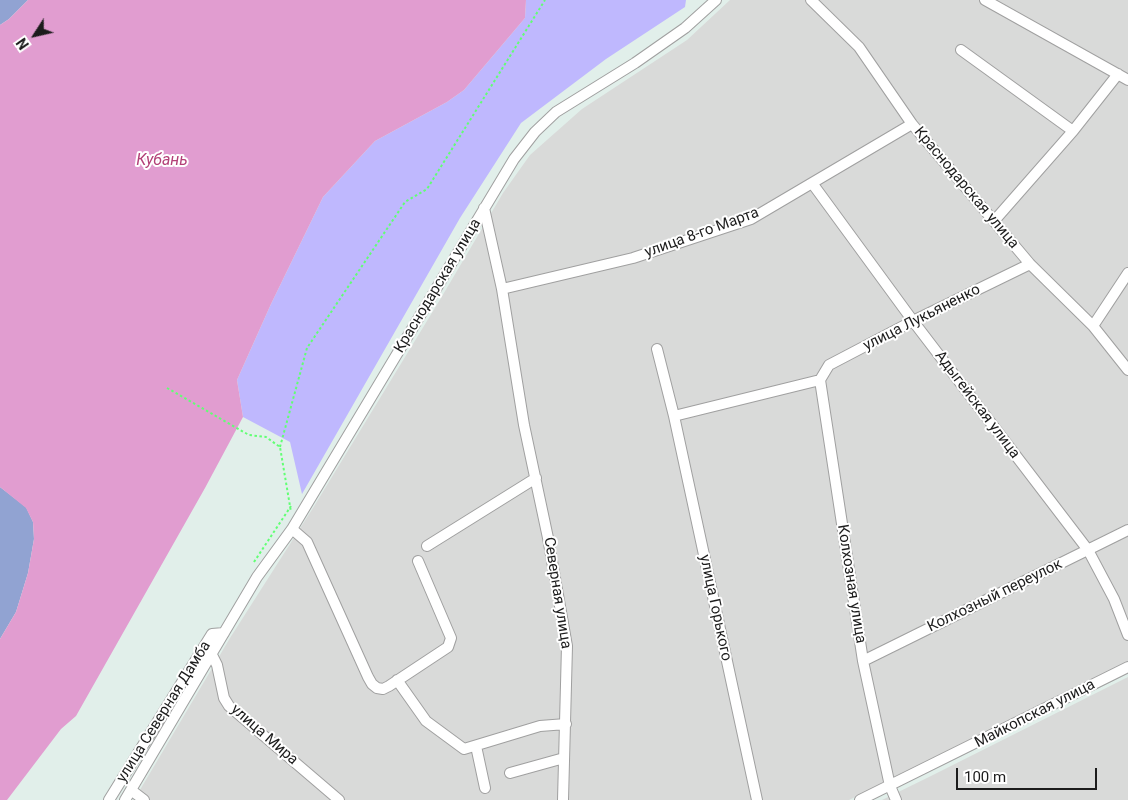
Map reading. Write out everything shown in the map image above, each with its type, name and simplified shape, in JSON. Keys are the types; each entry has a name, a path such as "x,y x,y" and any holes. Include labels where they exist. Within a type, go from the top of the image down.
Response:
{"street":[{"name":"Краснодарская улица","path":"125,800 257,577 294,525 514,159 535,132 556,112 635,64 685,28 716,0"},
{"name":"Краснодарская улица","path":"812,0 859,46 912,124 1030,264 1093,326 1128,370"},
{"path":"985,0 1128,80"},
{"path":"961,50 1073,131"},
{"path":"994,221 1073,131 1118,74"},
{"name":"улица 8-го Марта","path":"502,290 633,258 751,219 912,124"},
{"name":"Адыгейская улица","path":"812,183 913,321 1088,550 1114,599 1128,635"},
{"name":"Северная улица","path":"484,208 502,290 524,425 548,538 567,646 563,800"},
{"name":"улица Лукьяненко","path":"820,380 830,365 913,321 1030,264"},
{"path":"1093,326 1128,273"},
{"name":"улица Горького","path":"657,349 674,416 758,800"},
{"path":"674,416 820,380"},
{"name":"Колхозная улица","path":"820,380 863,661 890,786 896,800"},
{"path":"427,546 536,478"},
{"path":"294,525 307,542 372,684 378,688 383,689 448,647 451,638 418,561"},
{"name":"Колхозный переулок","path":"863,661 1128,530"},
{"name":"улица Северная Дамба","path":"109,800 212,634 224,633"},
{"name":"улица Мира","path":"212,655 217,665 224,698 229,706 339,800"},
{"name":"Майкопская улица","path":"860,800 1128,667"},
{"path":"397,680 426,721 464,749 540,726 566,724"},
{"path":"476,746 485,788"},
{"path":"510,774 564,758"},
{"path":"131,790 144,800"}],"path":[{"path":"294,525 291,518 291,506 280,447 307,348 405,202 427,189 545,0"},
{"path":"167,388 249,435 266,437 280,447"}],"shaded area":[{"path":"0,0 28,0 9,19 0,25"},
{"path":"526,0 686,0 685,7 606,59 521,123 460,218 302,494 290,442 243,417 237,380 271,304 323,197 375,141 447,102 464,90 525,18"},
{"path":"730,0 1128,0 1128,661 849,800 134,800 230,638 313,508 503,193 530,155 582,109 687,40"},
{"path":"0,487 26,507 33,522 34,539 28,573 16,612 0,639"},
{"path":"1128,677 1128,800 882,800 931,776"}],"water":[{"name":"Кубань","path":"28,0 526,0 525,18 464,90 447,102 375,141 323,197 271,304 237,380 243,417 205,488 76,716 61,729 7,800 0,800 0,639 16,612 28,573 34,539 33,522 26,508 0,487 0,25 9,19"}]}
